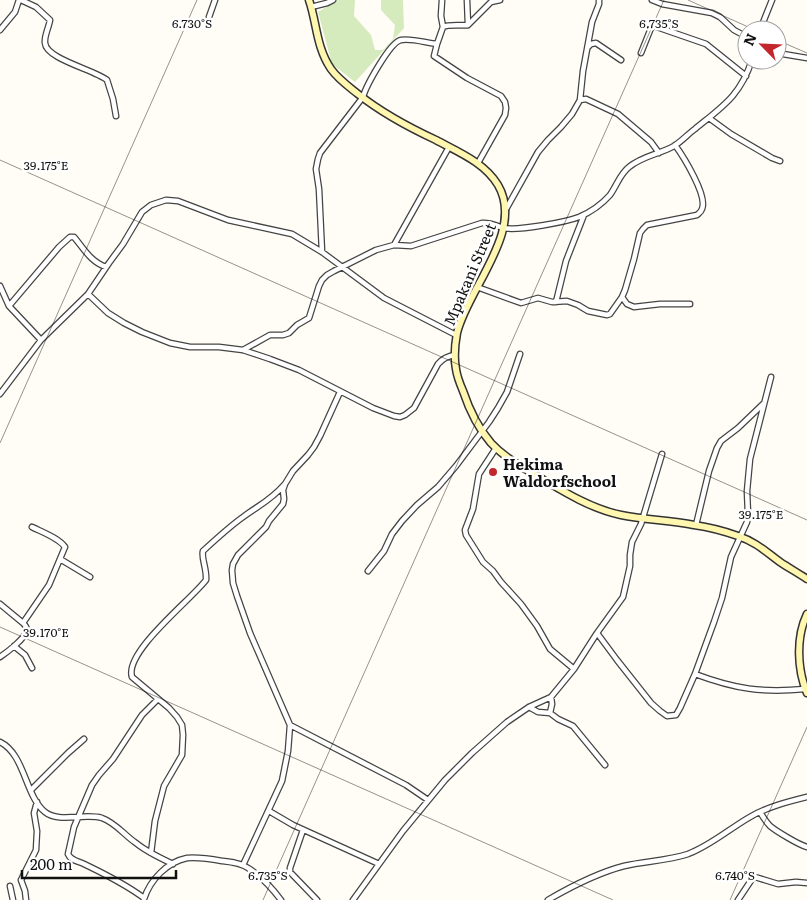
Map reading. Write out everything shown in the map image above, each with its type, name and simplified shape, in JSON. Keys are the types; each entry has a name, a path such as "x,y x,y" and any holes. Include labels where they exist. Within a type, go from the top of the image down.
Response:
{"street":[{"path":"0,30 15,12 20,0 36,7 50,20 45,40 47,49 63,60 94,72 107,80 116,116"},
{"path":"209,17 215,0"},
{"name":"Mpakani Street","path":"309,0 324,57 342,81 392,118 485,168 499,186 506,211 504,228 496,250 461,320 456,335 455,355 456,369 467,404 482,431 496,448 509,460 592,506 620,515 696,525 740,536 759,545 807,579"},
{"path":"311,7 333,0"},
{"path":"442,0 441,16 443,27 434,56 467,78 501,96 505,102 505,115 478,164"},
{"path":"467,0 468,26"},
{"path":"443,27 447,25 468,26 491,2 500,0"},
{"path":"506,211 538,152 572,114 580,100 587,48 599,0"},
{"path":"652,0 662,4 712,13 720,17 737,32"},
{"path":"764,20 772,0"},
{"path":"641,52 651,28 654,26 706,44 746,76"},
{"path":"322,252 319,188 316,169 318,159 324,148 363,98 372,76 391,46 401,40 437,44"},
{"path":"587,48 591,44 596,43 620,60"},
{"path":"787,54 807,58"},
{"path":"243,350 270,335 289,333 297,325 309,318 322,280 327,275 369,253 394,245 411,246 482,223 494,223 504,228 513,228 578,218 602,203 624,171 631,165 676,145 724,106 734,95 748,70"},
{"path":"580,100 586,99 618,114 651,142 659,153"},
{"path":"709,118 730,134 780,161"},
{"path":"477,287 521,302 538,298 556,302 563,300 588,311 610,314 622,297 640,233 643,229 648,226 697,214 703,208 695,178 676,145"},
{"path":"394,245 449,147"},
{"path":"0,394 42,340 88,294 123,244 142,212 151,205 166,200 178,201 228,220 292,234 322,252 384,298 456,335"},
{"path":"556,302 566,261 584,214"},
{"path":"9,306 70,236 74,237 92,259 106,267"},
{"path":"0,286 9,306 42,340"},
{"path":"88,294 108,313 142,332 170,343 190,347 219,347 243,350 299,370 373,408 400,417 414,408 442,359 455,355"},
{"path":"622,297 627,304 634,307 660,304 690,304"},
{"path":"368,571 384,552 392,534 402,521 438,487 482,431 507,392 520,354"},
{"path":"597,633 651,703 667,716 676,715 695,674 722,598 731,557 747,522 746,491 749,467 771,377"},
{"path":"151,853 155,821 164,786 182,756 182,725 169,708 132,677 130,674 131,669 148,639 206,580 203,551 244,516 276,494 285,484 320,436 340,392"},
{"path":"696,525 709,471 718,448 722,441 764,403"},
{"path":"496,448 479,474 473,509 465,530 466,535 483,562 494,571 501,582 522,604 550,649 574,669"},
{"path":"352,900 403,831 446,780 472,753 507,722 529,707 551,697 574,669 597,633 624,597 632,542 643,518 662,454"},
{"path":"243,865 282,781 288,751 290,725 250,633 233,583 232,570 234,559 266,528 271,518 283,504 285,484"},
{"path":"23,623 49,585 65,548 64,544 32,527"},
{"path":"60,560 90,576"},
{"path":"0,604 27,628 27,632 0,658"},
{"path":"695,674 716,682 747,689 761,691 806,691 798,658 800,638 807,614"},
{"path":"14,646 25,656 32,668"},
{"path":"550,713 551,697"},
{"path":"158,699 142,715 87,795 74,827 68,856 72,860 119,881 144,899 153,880 165,869 187,858 205,858 231,862 243,865 258,875 281,900"},
{"path":"529,707 538,712 550,713 574,726 605,765"},
{"path":"290,725 398,781 428,800"},
{"path":"31,790 84,739"},
{"path":"0,742 11,751 21,766 37,802 44,812 59,817 102,818 112,823 130,839 151,853 173,864"},
{"path":"548,900 579,882 605,872 690,853 751,816 778,805 807,797"},
{"path":"26,900 22,880 36,850 37,831 34,813 37,802"},
{"path":"269,811 303,830 379,864"},
{"path":"760,812 766,822 775,830 798,844 807,847"},
{"path":"303,830 290,872 318,900"},
{"path":"738,900 755,877 778,884 807,883"},
{"path":"10,886 13,900"}],"green space":[{"path":"338,0 355,0 354,16 371,35 375,50 383,50 393,39 395,25 381,10 381,0 403,0 404,28 355,82 332,64 318,12"}],"place":[{"name":"Hekima Waldorfschool","path":"493,472"}]}
